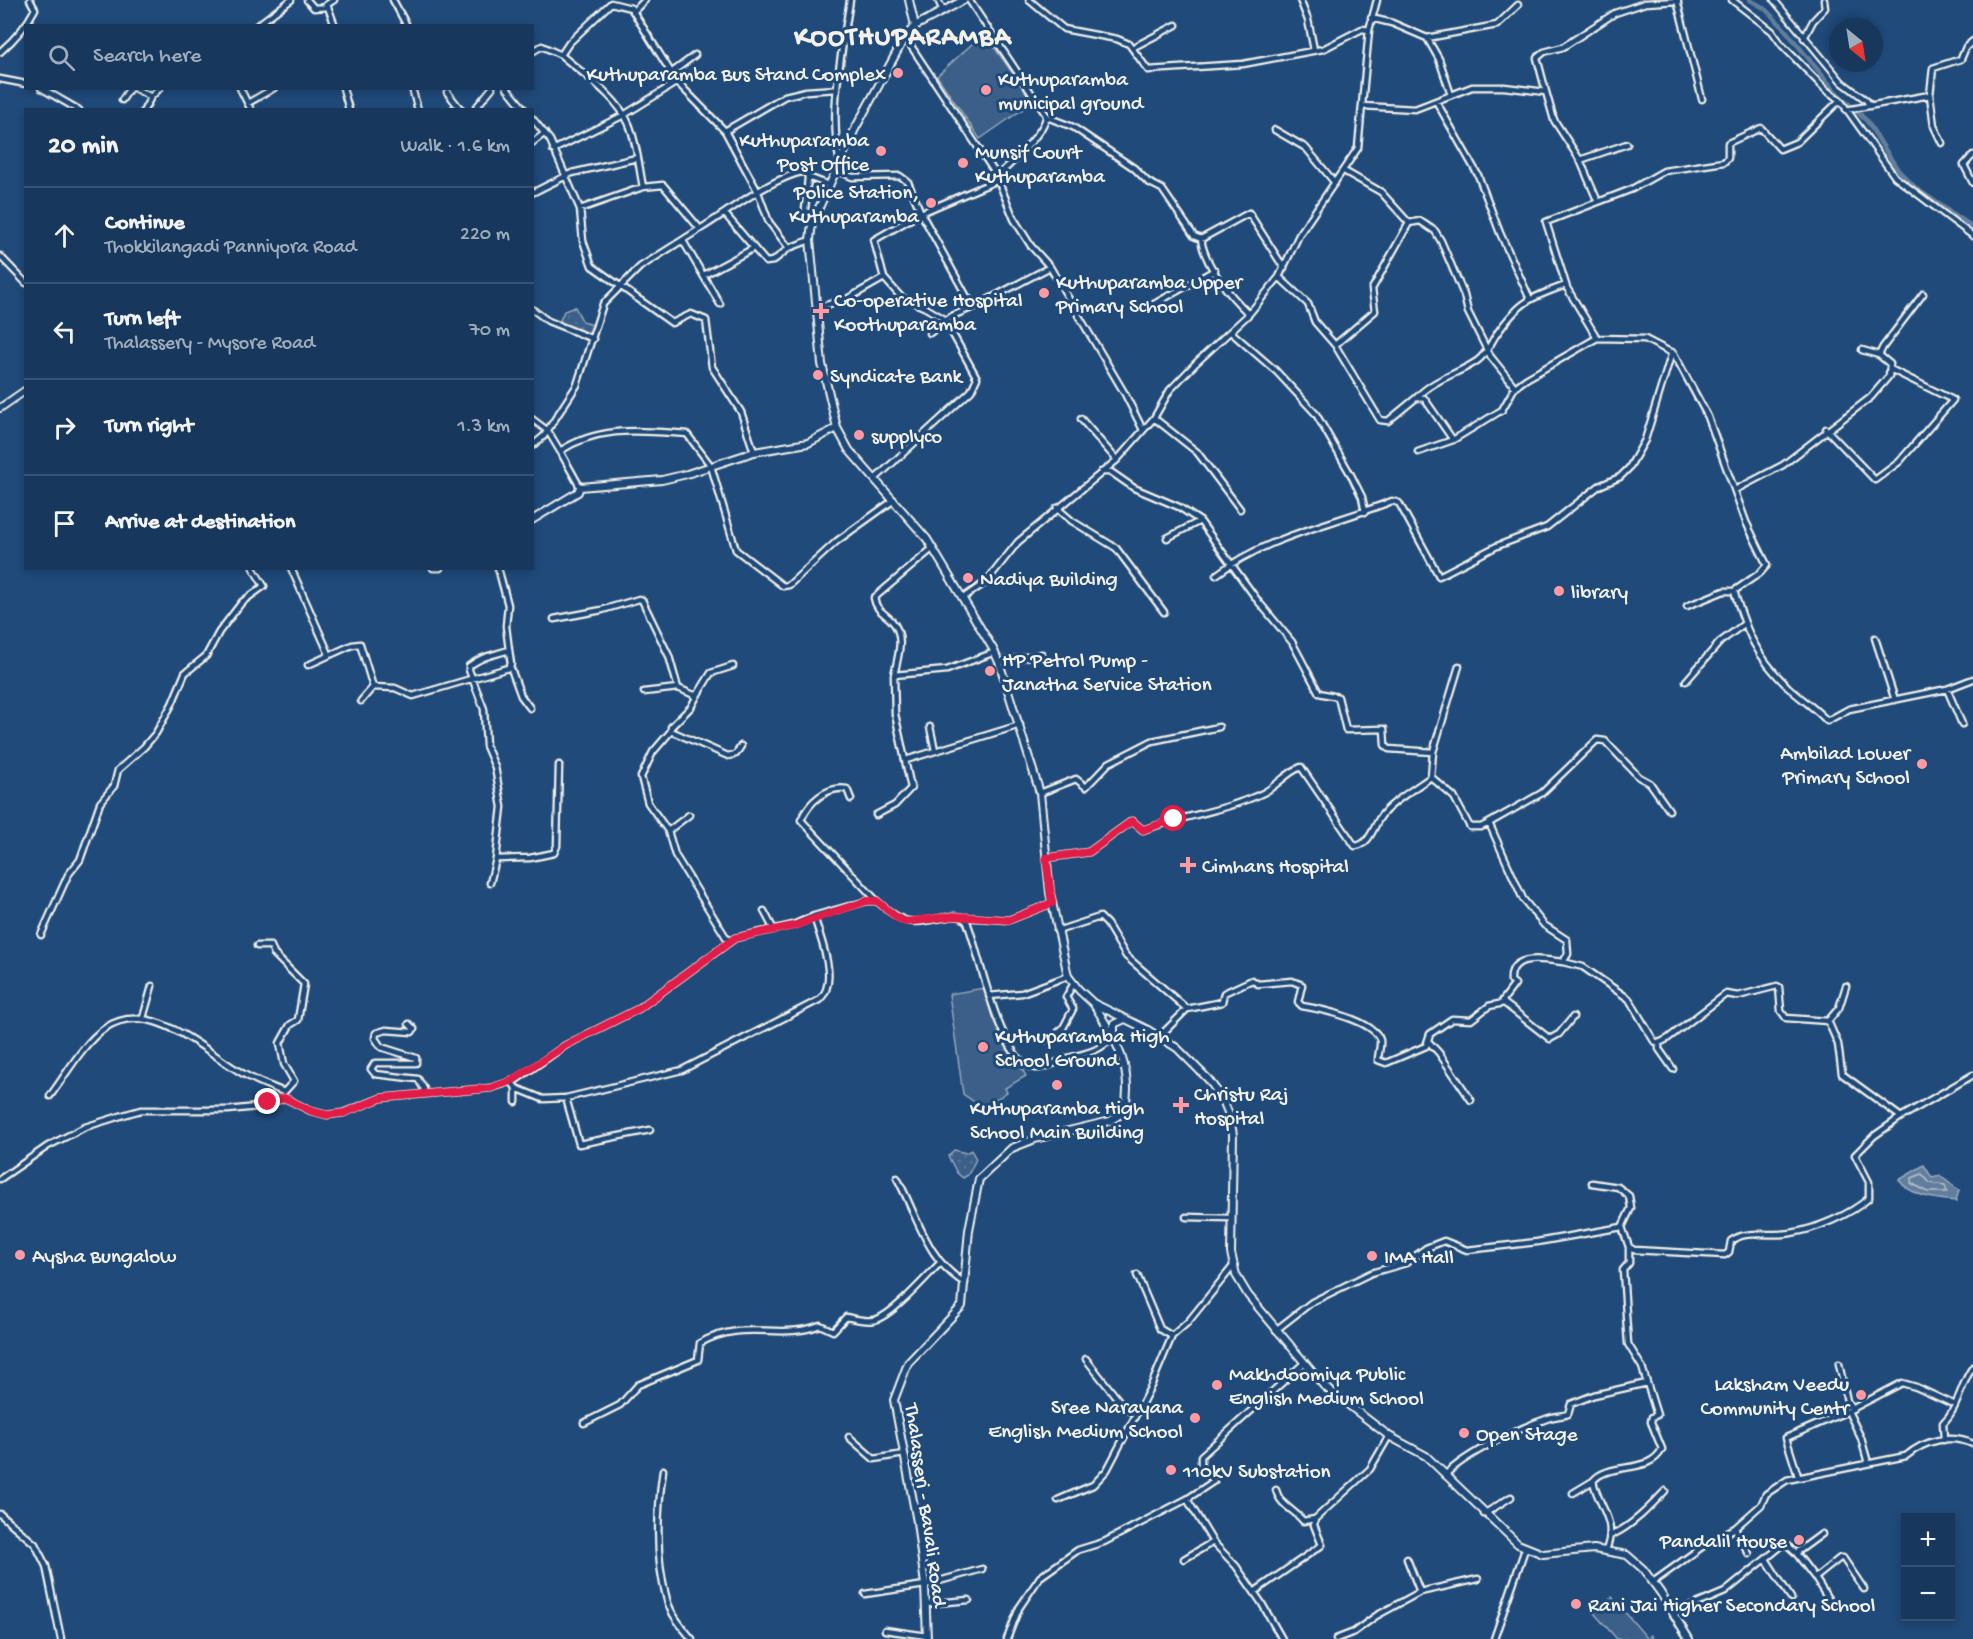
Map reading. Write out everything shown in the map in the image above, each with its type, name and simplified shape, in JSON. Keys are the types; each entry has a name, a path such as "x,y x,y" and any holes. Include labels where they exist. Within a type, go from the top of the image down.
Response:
{"main road":[{"path":"909,0 915,26"},
{"path":"964,0 915,26 905,37 855,129 814,216 810,240 816,308 826,387 837,428 849,450 933,548 999,662 1040,793 1052,903 1068,976 1093,1002 1128,1019 1177,1048 1194,1064 1222,1098 1233,1135 1230,1218 1234,1265 1248,1295 1304,1363 1344,1404 1389,1436 1426,1456 1484,1514 1525,1549 1554,1554 1606,1550 1627,1555 1653,1582 1689,1639"},
{"path":"0,408 24,391"},
{"path":"534,519 578,492 580,487 662,480 754,452 795,446 837,428"},
{"name":"Thalasseri - Bavali Road","path":"927,1638 925,1586 917,1522 894,1400 908,1363 962,1306 969,1230 979,1179 1012,1148 1035,1139 1110,1121 1124,1112 1128,1096 1123,1056 1114,1036 1093,1002"},
{"path":"1108,1026 1109,1018 1118,1014"},
{"path":"1114,1036 1116,1022 1128,1019"}],"street":[{"path":"26,24 35,9 30,0"},
{"path":"259,24 291,0"},
{"path":"307,0 314,8 334,0"},
{"path":"393,0 407,24"},
{"path":"634,11 645,0"},
{"path":"840,163 836,145 837,89 850,0"},
{"path":"938,0 943,11"},
{"path":"969,0 1047,117 1072,127 1134,168 1148,182 1162,189 1194,236 1201,239"},
{"path":"1029,0 1064,29 1117,39 1132,48 1144,68 1154,70 1180,66 1243,64 1326,48 1362,29 1369,30"},
{"path":"1300,0 1308,20 1314,50"},
{"path":"963,597 986,582 1018,542 1117,460 1154,418 1170,390 1196,363 1232,333 1279,277 1299,235 1358,148 1369,30 1377,0"},
{"path":"1732,0 1772,31 1810,74 1840,100 1895,177 1972,234"},
{"path":"1774,0 1842,82 1866,100 1868,107"},
{"path":"1804,38 1813,21 1825,8 1824,0"},
{"path":"1598,202 1580,160 1557,126 1537,58 1545,52 1563,47 1615,13 1645,3 1678,1 1701,99"},
{"path":"561,55 569,43 610,2 634,11 677,82 692,100 725,131 758,192 769,222 789,248"},
{"path":"326,5 334,24"},
{"path":"1371,18 1392,23 1427,38 1497,25 1518,5"},
{"path":"1132,48 1176,25"},
{"path":"0,52 24,28"},
{"path":"905,37 998,178 1014,219 1031,246 1050,267 1120,385 1143,429"},
{"path":"1427,38 1438,59 1450,95"},
{"path":"1942,143 1934,126 1930,95 1933,68 1961,59 1966,47 1973,41"},
{"path":"534,51 542,46 561,55 614,101 629,125 643,188"},
{"path":"671,73 695,55"},
{"path":"0,79 24,84"},
{"path":"553,150 564,142 624,115 677,82"},
{"path":"1362,106 1415,109 1472,87 1489,86 1546,92"},
{"path":"725,131 785,96 806,91 837,89"},
{"path":"44,90 75,108"},
{"path":"122,100 130,90"},
{"path":"136,90 151,97"},
{"path":"145,108 158,90"},
{"path":"241,90 250,108"},
{"path":"248,103 271,90"},
{"path":"344,90 348,108"},
{"path":"412,90 417,108"},
{"path":"476,108 490,90"},
{"path":"509,90 523,108"},
{"path":"447,92 460,108"},
{"path":"1846,110 1930,95"},
{"path":"1597,338 1566,285 1546,222 1632,189 1664,171 1724,162 1728,158 1728,143 1757,129 1765,130 1780,149 1797,141 1840,100"},
{"path":"1436,101 1478,175 1500,233 1530,299"},
{"path":"875,479 971,391 977,378 946,321 901,297 885,278 874,240 921,213 998,178 1023,152 1047,117"},
{"path":"534,120 545,133 580,208 584,241 592,266 672,323 691,314 706,320 712,367 741,412 754,452"},
{"path":"1275,130 1306,148 1335,183"},
{"path":"534,141 545,133"},
{"path":"1580,160 1627,144"},
{"path":"1973,155 1964,168 1973,183"},
{"path":"534,192 566,176 637,158"},
{"path":"836,170 852,177 900,176 908,182 921,213 967,297 976,306"},
{"path":"534,444 548,431 577,385 600,309 619,287 655,256 683,241 758,192 805,171 808,177 805,210 814,216"},
{"path":"1344,171 1381,192 1409,223"},
{"path":"808,177 829,185"},
{"path":"580,208 643,188 663,185 700,229"},
{"path":"1201,239 1249,213 1284,268"},
{"path":"724,214 770,263 789,248 810,240"},
{"path":"1335,345 1375,310 1372,289 1409,223 1418,220 1435,231 1461,288 1468,312 1487,351 1515,387"},
{"path":"1201,239 1207,259 1226,291 1250,314"},
{"path":"683,241 720,304"},
{"path":"704,275 754,248"},
{"path":"0,256 23,275"},
{"path":"930,333 946,321 1050,267"},
{"path":"1147,308 1215,270"},
{"path":"1279,277 1308,304 1315,322 1335,345 1382,422 1388,420 1432,384 1477,361 1487,351 1508,318 1521,303 1566,285"},
{"path":"816,308 847,299 885,278"},
{"path":"1879,355 1923,294"},
{"path":"534,310 548,321 592,339"},
{"path":"1232,333 1276,371 1316,414 1351,475 1362,497 1365,512"},
{"path":"1418,452 1454,440 1502,410 1515,387 1580,345 1597,338 1645,339 1672,352 1687,375 1708,417 1746,522 1767,565 1760,573 1734,591 1724,591 1687,606"},
{"path":"1735,490 1783,465 1826,429 1871,397 1889,376 1890,364 1879,355 1862,350"},
{"path":"1216,575 1231,564 1268,546 1392,501 1399,503 1439,576 1497,546 1547,527 1599,486 1620,477 1629,468 1645,440 1672,352"},
{"path":"1826,429 1875,480 1899,462 1953,400 1890,369"},
{"path":"1416,398 1428,400 1454,440"},
{"path":"1154,418 1197,452 1240,508"},
{"path":"1081,419 1117,460"},
{"path":"534,420 548,431 580,487"},
{"path":"560,451 579,439 631,430 687,434 711,466 736,550 783,586 789,585 837,541 894,500"},
{"path":"1101,472 1111,472 1134,488 1179,507 1200,521 1292,642 1319,693 1338,697 1343,728 1346,730 1384,729 1385,745 1389,749 1433,752"},
{"path":"1057,508 1072,521 1116,548 1164,612"},
{"path":"1167,537 1200,521"},
{"path":"876,815 895,805 911,788 895,714 894,675 901,640 899,631 875,605 874,598 933,548"},
{"path":"41,934 68,875 80,860 100,803 114,786 118,770 156,733 185,673 206,656 219,632 242,602 264,586 254,570"},
{"path":"292,570 328,654"},
{"path":"499,570 508,605 506,626 510,666 521,696 530,708"},
{"path":"1734,591 1752,644 1790,688 1815,707 1827,721 1848,709 1947,689 1973,679"},
{"path":"554,619 602,610 639,598 650,610 669,656 678,688"},
{"path":"1686,681 1720,642 1744,624"},
{"path":"1875,638 1895,700"},
{"path":"308,665 352,645 362,646 373,687"},
{"path":"490,883 496,859 502,807 495,767 486,746 484,709 469,666 486,654 498,654 509,650"},
{"path":"894,675 947,670 995,652"},
{"path":"999,662 1042,654"},
{"path":"373,687 395,688 412,696 510,666"},
{"path":"729,942 675,855 668,831 648,803 641,777 653,752 671,731 670,727 691,707 711,673 733,666"},
{"path":"1046,858 1089,852 1132,821 1143,830 1174,819 1211,813 1263,792 1301,767 1355,846 1360,846 1371,835 1379,818 1431,777 1433,752 1459,666"},
{"path":"361,701 373,687"},
{"path":"644,692 678,688 694,695 698,694"},
{"path":"1947,689 1962,724"},
{"path":"906,760 1020,725"},
{"path":"930,727 934,750"},
{"path":"1040,793 1076,779 1086,787 1109,763 1152,741 1218,727"},
{"path":"671,731 722,755 736,754 741,746"},
{"path":"1431,777 1454,796 1470,827 1475,828 1489,823 1542,793 1598,740 1605,741 1638,777 1650,783 1669,810"},
{"path":"496,859 538,858 554,853 558,825 560,765"},
{"path":"1310,781 1318,778"},
{"path":"851,799 847,789 839,788 828,791 807,807 801,820 877,901 897,918 905,922 962,916 1009,920 1052,903"},
{"path":"668,831 689,816"},
{"path":"1489,823 1523,899 1544,925 1566,940 1568,954 1563,962"},
{"path":"50,1096 87,1046 105,1028 124,1020 143,1018 170,1027 244,1075 311,1111 327,1115 344,1113 381,1098 491,1088 511,1081 566,1045 638,1009 735,938 773,928 794,926 814,916 867,901 877,901"},
{"path":"764,911 773,928"},
{"path":"511,1081 516,1088 543,1099 566,1098 682,1070 819,1000 829,980 814,916"},
{"path":"962,916 970,929 1001,1030 1025,1064 1035,1068 1098,1050 1114,1036"},
{"path":"1058,931 1100,917 1107,924 1126,956 1186,1010"},
{"path":"0,1179 57,1141 86,1127 130,1113 141,1110 228,1110 257,1107 285,1095 294,1082 284,1064 280,1043 290,1025 298,1020 304,984 274,954 271,946 257,946"},
{"path":"1554,961 1568,954"},
{"path":"1159,1037 1186,1010 1222,1002 1224,993 1228,989 1252,980 1264,984 1292,981 1302,985 1298,1002 1302,1006 1355,1020 1377,1036 1380,1062 1390,1062 1427,1046 1430,1034 1452,1019 1471,1020 1489,1006 1504,1003 1515,984 1511,977 1516,966 1528,959 1563,962 1583,967 1629,999 1643,1027 1654,1041 1659,1043"},
{"path":"989,996 1022,993 1068,976"},
{"path":"1049,1041 1063,1028 1073,1009 1066,997 1074,983"},
{"path":"143,1018 152,986"},
{"path":"1659,1043 1726,994 1738,996 1777,986 1779,987 1781,1011 1786,1018 1828,1021"},
{"path":"1828,1021 1839,1008 1846,986"},
{"path":"1504,1003 1550,1039 1559,1034 1573,1017"},
{"path":"1828,1021 1838,1044 1842,1074 1901,1117"},
{"path":"409,1024 414,1029 412,1032 380,1031 376,1033 376,1042 381,1047 411,1055 418,1059 416,1063 375,1064 371,1069 375,1074 418,1079 424,1089 423,1094"},
{"path":"1428,1041 1439,1053 1471,1100"},
{"path":"1659,1043 1659,1049 1673,1069"},
{"path":"1629,1246 1635,1250 1725,1255 1729,1252 1731,1241 1740,1236 1790,1234 1827,1221 1869,1198 1869,1182 1855,1155 1874,1136 1901,1117 1973,1075"},
{"path":"516,1088 516,1102"},
{"path":"566,1098 579,1144 650,1130"},
{"path":"897,1178 916,1212 928,1244 940,1263 948,1273 965,1283"},
{"path":"1573,1493 1604,1472 1641,1465 1662,1452 1662,1444 1651,1422 1658,1412 1642,1367 1627,1341 1623,1270 1629,1263 1629,1246 1622,1227 1630,1208 1629,1196 1617,1187 1592,1183"},
{"path":"1186,1218 1230,1218"},
{"path":"1276,1330 1312,1302 1371,1273 1407,1263 1439,1242 1450,1242 1467,1250 1537,1242 1622,1227"},
{"path":"584,1423 620,1405 638,1385 698,1360 700,1343 710,1338 755,1328 806,1331 820,1325 833,1331 846,1317 873,1321 886,1314 940,1263"},
{"path":"1058,1500 1093,1485 1107,1470 1151,1386 1172,1336 1188,1322 1234,1265"},
{"path":"1137,1275 1160,1329 1172,1336"},
{"path":"1086,1359 1118,1400 1135,1414"},
{"path":"1007,1639 1019,1608 1040,1577 1078,1550 1104,1542 1186,1500 1214,1481 1201,1466 1200,1456 1304,1363"},
{"path":"1839,1364 1847,1401 1868,1463"},
{"path":"1944,1440 1943,1423 1951,1416 1973,1367"},
{"path":"1445,1475 1459,1461 1476,1452 1544,1420 1568,1414 1571,1404 1594,1395 1647,1383"},
{"path":"1798,1476 1786,1438 1850,1410 1902,1383 1916,1387 1955,1406"},
{"path":"1276,1490 1282,1505 1296,1512 1303,1521 1315,1519 1370,1469 1389,1436"},
{"path":"849,1437 874,1459 904,1454"},
{"path":"1653,1582 1706,1544 1735,1528 1761,1505 1766,1494 1787,1480 1798,1476 1811,1477 1906,1456 1922,1444 1954,1438 1973,1444"},
{"path":"663,1470 657,1532 667,1600 676,1619 692,1639"},
{"path":"1593,1481 1612,1535"},
{"path":"1606,1550 1612,1535 1640,1516 1665,1491"},
{"path":"1484,1514 1511,1497"},
{"path":"1186,1500 1213,1542 1236,1566 1254,1592 1282,1639"},
{"path":"0,1514 35,1544 46,1566 61,1639"},
{"path":"1254,1592 1322,1545 1314,1525 1315,1519"},
{"path":"1735,1528 1749,1554"},
{"path":"1796,1553 1822,1533"},
{"path":"1184,1559 1213,1542"},
{"path":"1674,1614 1725,1592 1785,1543 1796,1553 1830,1602"},
{"path":"1494,1639 1525,1549"},
{"path":"1407,1558 1420,1592"},
{"path":"1815,1578 1843,1558 1864,1589"},
{"path":"1766,1559 1791,1598"},
{"path":"865,1594 925,1586 981,1569"},
{"path":"1336,1639 1354,1632 1376,1616 1420,1592 1478,1579"},
{"path":"926,1604 969,1600"},
{"path":"885,1630 927,1638"}],"shaded area":[{"name":"Kuthuparamba municipal ground","path":"984,33 1033,102 980,139 937,76"},
{"path":"575,307 583,322 593,325 584,339 566,332 560,320 564,311"},
{"name":"Kuthuparamba High School Ground","path":"984,988 992,1017 1026,1076 1005,1088 1007,1092 983,1108 963,1094 949,994"},
{"path":"954,1150 966,1153 971,1150 976,1159 968,1175 963,1178 957,1173 948,1156"},
{"path":"1612,1597 1647,1638 1651,1635 1654,1639 1617,1639 1594,1613"}],"water":[{"path":"1924,1165 1932,1178 1940,1176 1959,1190 1956,1201 1917,1194 1899,1180"}],"waterway":[{"path":"1750,0 1764,8 1782,26 1835,91 1867,121 1898,170 1917,189 1973,227"}],"place":[{"name":"Kuthuparamba Bus Stand Complex","path":"898,73"},
{"name":"Kuthuparamba municipal ground","path":"986,90"},
{"name":"Kuthuparamba Post Office","path":"881,151"},
{"name":"Munsif Court Kuthuparamba","path":"963,163"},
{"name":"Police Station, Kuthuparamba","path":"931,203"},
{"name":"Kuthuparamba Upper Primary School","path":"1044,293"},
{"name":"Co-operative Hospital Koothuparamba","path":"821,311"},
{"name":"Syndicate Bank","path":"818,375"},
{"name":"supplyco","path":"859,435"},
{"name":"Nadiya Building","path":"968,578"},
{"name":"library","path":"1559,591"},
{"name":"HP Petrol Pump - Janatha Service Station","path":"990,671"},
{"name":"Ambilad Lower Primary School","path":"1922,764"},
{"name":"Cimhans Hospital","path":"1188,865"},
{"name":"Kuthuparamba High School Ground","path":"983,1047"},
{"name":"Kuthuparamba High School Main Building","path":"1057,1085"},
{"name":"Christu Raj Hospital","path":"1181,1105"},
{"name":"Aysha Bungalow","path":"20,1255"},
{"name":"IMA Hall","path":"1372,1256"},
{"name":"Makhdoomiya Public English Medium School","path":"1217,1385"},
{"name":"Laksham Veedu Community Centr","path":"1861,1395"},
{"name":"Sree Narayana English Medium School","path":"1195,1418"},
{"name":"Open Stage","path":"1464,1433"},
{"name":"110kV Substation","path":"1171,1470"},
{"name":"Pandalil House","path":"1799,1540"},
{"name":"Rani Jai Higher Secondary School","path":"1576,1604"}],"district":[{"name":"KOOTHUPARAMBA","path":"903,35"}],"route":[{"path":"268,1102 285,1098 311,1111 327,1115 344,1113 381,1098 491,1088 516,1080 566,1045 638,1009 735,938 773,928 794,926 814,916 867,901 877,901 905,922 954,916 970,916 996,921 1014,919 1033,909 1052,903 1046,858 1089,852 1132,821 1143,830 1174,819"}]}
